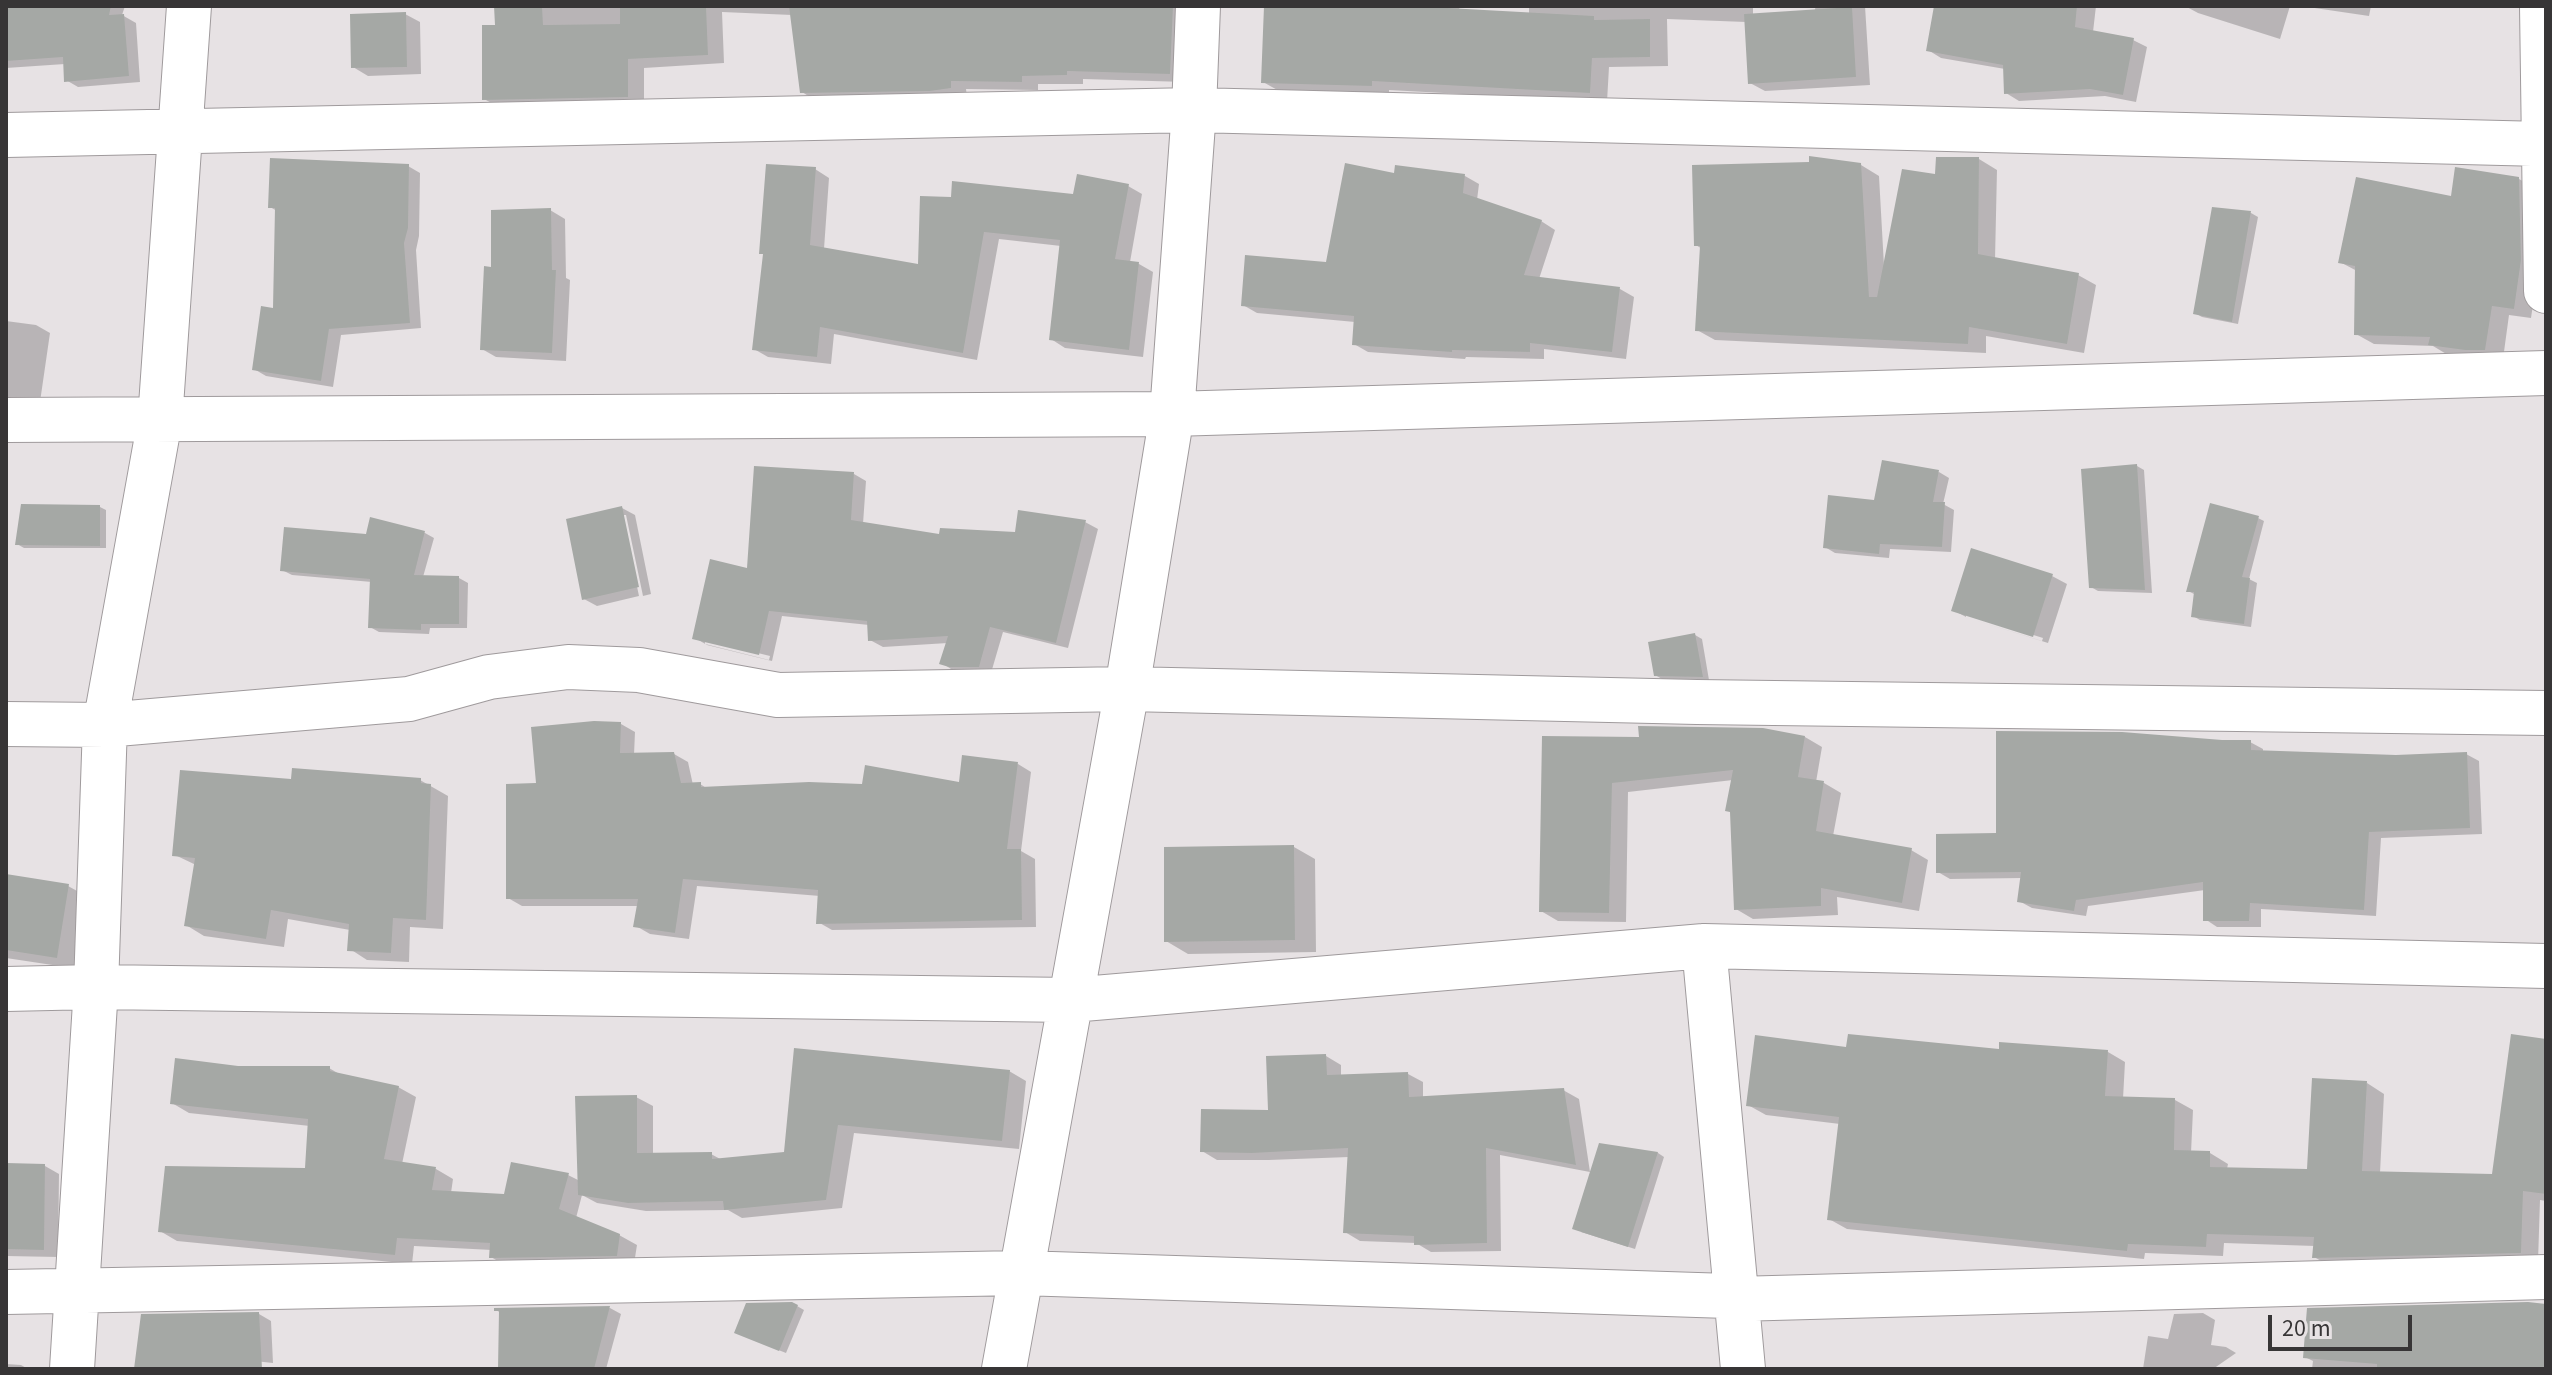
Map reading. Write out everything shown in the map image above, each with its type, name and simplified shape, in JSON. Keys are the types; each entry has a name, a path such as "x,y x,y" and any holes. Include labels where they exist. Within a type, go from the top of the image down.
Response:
{"street":[{"path":"72,1369 96,987 105,725 160,420 189,6"},
{"path":"1004,1369 1127,689 1172,414 1194,110 1198,6"},
{"path":"2542,6 2546,291"},
{"path":"6,135 1194,110 2543,121"},
{"path":"6,420 1172,414 2546,373"},
{"path":"6,724 105,725 409,699 489,677 568,667 639,670 778,695 1127,689 1697,702 2546,713"},
{"path":"1704,946 1743,1369"},
{"path":"6,989 96,987 1071,1000 1704,946 2546,966"},
{"path":"6,1292 1021,1273 1728,1296 1736,1299 2546,1277"}],"building":[{"path":"6,6 111,6 109,15 124,14 129,76 64,82 63,57 6,61"},
{"path":"494,6 542,6 543,25 620,24 620,6 706,6 708,55 628,59 628,97 482,100 482,25 495,25"},
{"path":"789,6 1173,6 1170,74 1067,71 1067,75 1022,76 1022,82 951,81 951,88 930,91 800,93"},
{"path":"1264,6 1411,6 1594,16 1594,20 1650,19 1650,57 1592,58 1590,93 1372,81 1372,86 1261,83"},
{"path":"1934,6 2077,6 2075,27 2134,38 2123,95 2090,89 2004,94 2003,65 1926,51"},
{"path":"1852,7 1856,77 1748,84 1744,14"},
{"path":"406,12 407,67 351,68 350,14"},
{"path":"1809,156 1861,163 1869,297 1877,297 1902,169 1935,174 1936,157 1979,157 1978,254 2079,273 2067,344 1969,327 1968,344 1695,331 1700,246 1694,246 1692,165 1809,162"},
{"path":"270,158 409,164 408,228 404,243 410,323 329,329 321,381 252,370 261,306 273,308 275,208 268,208"},
{"path":"1345,163 1394,173 1395,165 1465,174 1463,193 1542,220 1524,275 1620,287 1612,352 1530,343 1530,352 1452,352 1352,345 1354,316 1241,306 1245,255 1326,262"},
{"path":"766,164 816,167 810,245 918,264 920,196 951,197 952,181 1073,194 1077,174 1129,184 1115,259 1139,262 1129,350 1049,340 1060,240 984,232 963,353 820,327 817,357 752,350 763,254 759,254"},
{"path":"2455,167 2519,177 2521,260 2514,309 2492,306 2485,350 2428,345 2430,337 2354,335 2355,266 2338,263 2356,177 2451,196"},
{"path":"2212,207 2251,211 2232,322 2193,314"},
{"path":"551,208 552,270 556,270 552,353 480,350 484,266 491,267 491,210"},
{"path":"1882,460 1939,470 1933,502 1945,502 1942,547 1880,544 1879,554 1823,548 1828,495 1874,500"},
{"path":"2137,464 2145,590 2089,588 2081,469"},
{"path":"754,466 854,472 851,520 939,534 940,528 1015,532 1018,510 1086,520 1056,643 990,627 979,667 949,667 939,664 948,636 868,641 867,621 769,611 759,655 692,639 710,559 747,568"},
{"path":"2210,503 2259,516 2242,577 2250,578 2244,624 2191,617 2194,592 2186,592"},
{"path":"21,504 100,505 100,546 15,545"},
{"path":"622,506 639,587 582,600 566,519"},
{"path":"370,517 425,531 414,575 459,576 459,624 421,624 421,630 368,628 370,579 280,571 284,527 366,534"},
{"path":"1971,548 2053,574 2033,637 1951,611"},
{"path":"1695,633 1703,677 1654,676 1648,642"},
{"path":"594,721 621,722 620,753 674,752 681,783 701,782 701,787 809,782 862,784 865,765 959,782 962,755 1018,762 1007,849 1021,849 1022,920 816,924 818,890 683,879 675,933 633,927 638,899 506,899 506,784 536,783 531,727"},
{"path":"1638,726 1763,728 1805,736 1798,777 1824,781 1816,831 1912,848 1902,903 1821,888 1821,906 1734,910 1730,812 1725,811 1733,770 1612,783 1609,913 1539,912 1542,736 1639,737"},
{"path":"1996,731 2122,732 2251,740 2251,750 2396,755 2467,752 2470,828 2369,832 2364,910 2250,903 2249,921 2203,921 2203,882 2076,900 2074,911 2017,902 2021,872 1936,873 1936,834 1996,833"},
{"path":"292,768 421,778 421,783 431,784 426,920 393,918 391,953 347,951 349,924 271,910 266,939 184,926 195,858 172,856 180,770 291,779"},
{"path":"1294,845 1295,940 1164,942 1164,847"},
{"path":"6,874 69,884 57,958 6,950"},
{"path":"1848,1034 1999,1049 1999,1042 2108,1050 2105,1096 2175,1098 2174,1150 2210,1151 2210,1167 2307,1169 2312,1078 2367,1081 2362,1171 2492,1174 2511,1034 2546,1039 2546,1194 2523,1191 2521,1253 2312,1258 2314,1237 2207,1234 2206,1247 2128,1244 2127,1251 1827,1220 1839,1117 1746,1106 1755,1035 1846,1047"},
{"path":"794,1048 1010,1070 1002,1141 838,1125 826,1200 724,1210 723,1201 628,1203 578,1195 575,1096 637,1095 637,1153 712,1152 712,1159 784,1152"},
{"path":"1326,1054 1327,1075 1408,1072 1409,1097 1564,1088 1576,1165 1486,1148 1487,1243 1414,1245 1414,1236 1343,1233 1348,1148 1252,1153 1200,1152 1201,1109 1268,1110 1266,1056"},
{"path":"175,1058 238,1066 330,1066 330,1071 399,1086 384,1159 436,1167 432,1190 504,1194 511,1162 569,1173 559,1209 620,1234 617,1256 489,1258 490,1243 397,1238 395,1255 158,1232 165,1166 305,1168 308,1119 170,1104"},
{"path":"1599,1143 1658,1152 1628,1247 1572,1229"},
{"path":"6,1163 45,1164 44,1250 6,1249"},
{"path":"792,1302 798,1305 779,1351 734,1333 746,1303"},
{"path":"2546,1304 2546,1369 2377,1369 2377,1364 2303,1358 2307,1308"},
{"path":"610,1306 594,1369 498,1369 499,1311 494,1311 494,1308"},
{"path":"259,1312 262,1369 134,1369 141,1314"}]}
